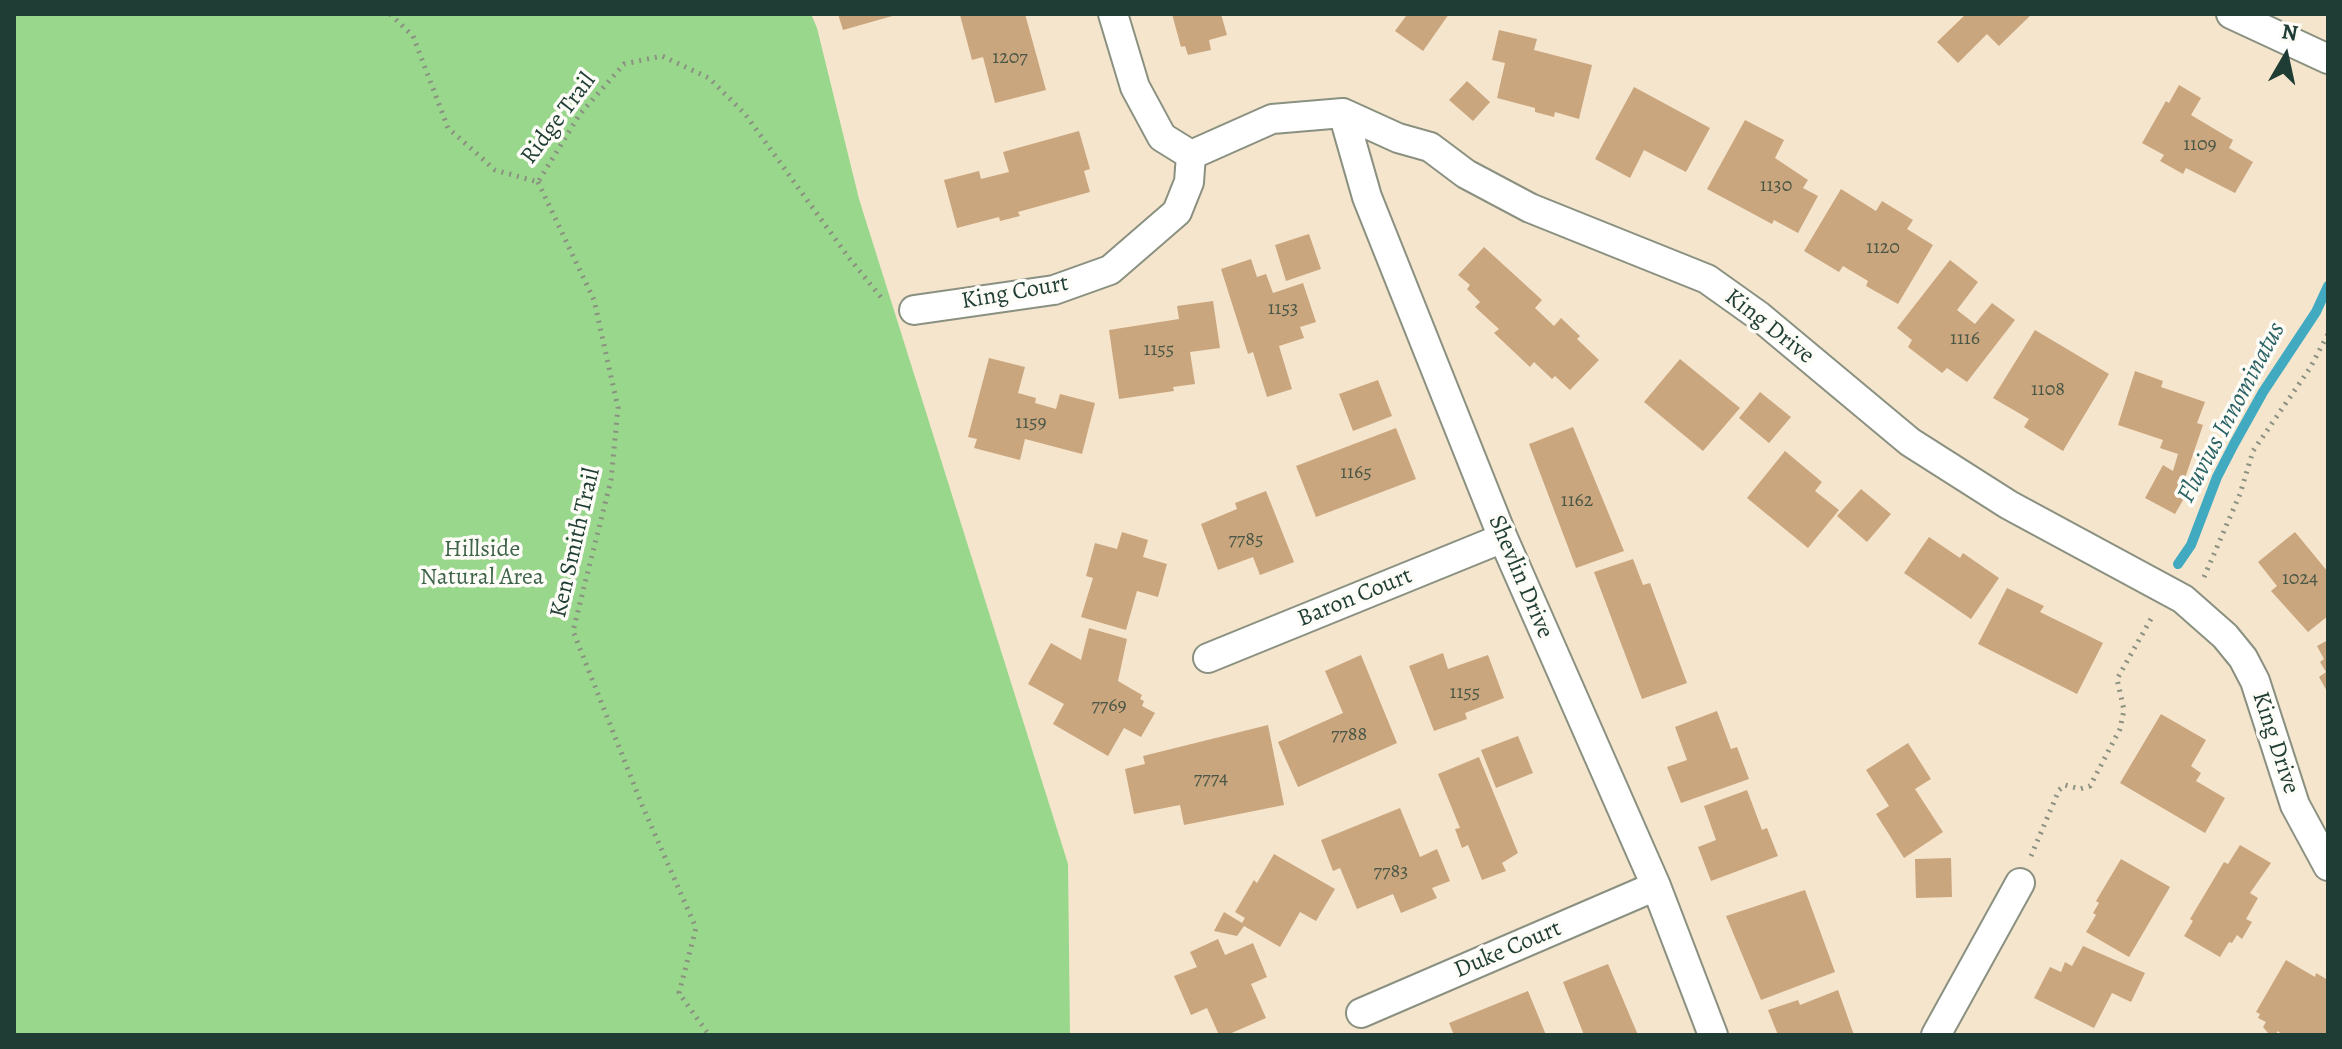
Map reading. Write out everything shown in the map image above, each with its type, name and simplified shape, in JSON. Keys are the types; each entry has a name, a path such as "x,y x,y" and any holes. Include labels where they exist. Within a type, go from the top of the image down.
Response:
{"street":[{"path":"1113,14 1135,87 1162,137 1191,155"},
{"path":"2231,14 2328,59"},
{"name":"King Drive","path":"1191,155 1272,119 1343,113 1398,138 1430,147 1466,174 1530,208 1707,279 1759,316 1910,442 2009,505 2183,599 2225,636 2243,658 2255,681 2295,805 2328,866"},
{"name":"Shevlin Drive","path":"1343,113 1367,197 1503,538 1656,886 1713,1035"},
{"name":"King Court","path":"914,310 1054,290 1110,270 1177,212 1189,182 1191,155"},
{"name":"Baron Court","path":"1208,658 1503,538"},
{"path":"1936,1035 2020,883"},
{"name":"Duke Court","path":"1361,1013 1656,886"}],"path":[{"name":"Ridge Trail","path":"390,14 413,36 448,128 495,170 538,182 580,114 624,64 662,56 709,78 745,114 885,304 914,310"},
{"name":"Ken Smith Trail","path":"538,182 594,300 618,408 611,480 573,631 642,805 696,928 679,993 709,1035"}],"green space":[{"name":"Hillside Natural Area","path":"14,14 811,14 859,199 1068,864 1070,1035 14,1035"}],"building":[{"path":"838,14 896,14 896,15 843,30"},
{"path":"1025,14 1046,90 995,103 983,57 972,60 960,15"},
{"path":"1172,14 1221,14 1227,35 1209,40 1211,50 1188,55 1185,46 1181,47"},
{"path":"1403,14 1449,14 1423,51 1395,31 1406,16"},
{"path":"1966,14 2032,14 1999,46 1987,34 1958,63 1937,42"},
{"path":"1499,30 1537,39 1534,50 1592,65 1579,119 1555,112 1554,117 1535,112 1535,108 1497,98 1505,63 1492,60"},
{"path":"1467,81 1490,102 1473,121 1449,100"},
{"path":"2179,85 2201,98 2191,115 2233,140 2229,148 2253,162 2235,193 2186,168 2183,174 2160,161 2164,155 2142,143"},
{"path":"1634,87 1710,128 1686,172 1644,150 1630,178 1595,159"},
{"path":"1745,120 1784,140 1775,158 1808,180 1803,188 1818,196 1798,233 1774,220 1772,224 1707,189"},
{"path":"1079,131 1090,169 1084,171 1090,192 1018,212 1020,216 1000,221 999,217 957,228 944,180 979,171 981,179 1009,172 1003,152"},
{"path":"1841,189 1876,211 1882,201 1913,220 1907,229 1933,245 1898,304 1866,286 1868,281 1843,266 1839,272 1804,251"},
{"path":"1309,234 1321,269 1286,281 1275,245"},
{"path":"1484,247 1542,300 1535,308 1554,326 1561,318 1599,360 1570,390 1534,362 1530,367 1494,333 1499,329 1475,307 1480,302 1467,289 1470,285 1458,275"},
{"path":"1251,259 1257,277 1266,274 1273,293 1303,283 1316,322 1300,327 1304,338 1279,346 1292,389 1267,397 1253,352 1248,354 1221,269"},
{"path":"1950,260 1978,282 1957,310 1975,324 1992,303 2015,320 1967,382 1947,368 1942,373 1908,347 1912,340 1897,328"},
{"path":"1213,301 1220,348 1190,352 1195,384 1173,387 1174,391 1119,399 1109,330 1179,319 1177,306"},
{"path":"2035,330 2109,374 2063,451 2024,427 2029,419 1993,398"},
{"path":"989,358 1025,367 1018,393 1036,398 1035,403 1056,409 1060,394 1095,403 1082,454 1025,439 1020,460 974,448 977,439 968,437"},
{"path":"1680,359 1740,408 1703,451 1644,402"},
{"path":"2135,371 2163,381 2161,387 2205,402 2197,423 2203,425 2185,478 2194,481 2175,514 2145,498 2163,465 2173,471 2178,454 2160,448 2163,440 2118,425"},
{"path":"1378,380 1392,416 1353,431 1339,394"},
{"path":"1760,392 1791,417 1769,443 1739,418"},
{"path":"1573,427 1624,551 1576,568 1529,444"},
{"path":"1396,428 1416,479 1316,517 1296,466"},
{"path":"1785,451 1822,482 1815,491 1839,510 1808,548 1747,498"},
{"path":"1861,489 1891,514 1867,542 1837,516"},
{"path":"1266,491 1294,562 1260,575 1253,557 1218,570 1201,524 1237,509 1235,503"},
{"path":"1122,532 1148,540 1143,557 1167,564 1158,597 1137,591 1126,630 1081,617 1093,578 1086,576 1095,543 1117,549"},
{"path":"2295,532 2328,572 2328,616 2308,632 2271,591 2277,586 2258,562"},
{"path":"1929,537 1960,558 1963,553 1999,578 1971,619 1904,573"},
{"path":"1633,559 1643,585 1650,583 1687,683 1642,699 1594,572"},
{"path":"2007,588 2044,606 2040,612 2103,643 2077,694 1978,644"},
{"path":"1089,628 1127,639 1118,681 1142,695 1142,706 1155,713 1141,737 1124,728 1108,756 1053,724 1064,704 1028,684 1051,643 1081,660"},
{"path":"2328,640 2328,693 2319,677 2326,672 2317,646"},
{"path":"1443,653 1448,669 1488,655 1504,698 1465,713 1467,719 1434,731 1409,666"},
{"path":"1361,655 1397,743 1298,787 1278,742 1343,713 1325,671"},
{"path":"1717,711 1731,749 1737,747 1749,779 1681,803 1667,767 1687,760 1675,727"},
{"path":"2161,714 2206,740 2191,766 2201,773 2196,781 2225,798 2205,833 2120,783"},
{"path":"1268,725 1284,805 1184,825 1180,805 1134,814 1125,769 1145,764 1143,756"},
{"path":"1518,736 1533,773 1496,788 1481,750"},
{"path":"1908,743 1931,779 1915,789 1943,832 1904,858 1876,814 1889,806 1866,770"},
{"path":"1479,757 1518,853 1502,863 1506,871 1482,880 1468,845 1462,848 1455,829 1460,828 1438,774"},
{"path":"1747,790 1762,830 1767,828 1778,856 1711,881 1698,847 1716,840 1704,806"},
{"path":"1400,808 1420,857 1437,849 1450,881 1432,888 1437,898 1401,913 1393,894 1357,909 1340,868 1333,871 1321,840"},
{"path":"2240,845 2271,863 2250,893 2258,898 2246,919 2252,922 2242,939 2237,935 2220,957 2184,936 2193,921 2190,919 2224,862 2228,864"},
{"path":"1274,854 1335,889 1316,921 1300,912 1280,947 1244,926 1237,936 1214,931 1224,912 1242,923 1245,918 1235,912"},
{"path":"1951,858 1952,897 1916,898 1915,859"},
{"path":"2121,859 2170,887 2129,957 2086,932 2096,915 2093,913 2099,903 2096,901"},
{"path":"1805,890 1835,972 1761,1000 1726,916"},
{"path":"1218,939 1225,955 1253,943 1267,977 1251,984 1266,1018 1227,1035 1219,1035 1207,1008 1191,1015 1174,976 1197,967 1190,952"},
{"path":"2083,946 2145,973 2131,1002 2112,993 2094,1028 2034,998 2050,967 2061,972 2065,962 2072,966"},
{"path":"2286,960 2315,977 2316,973 2328,980 2328,1035 2282,1035 2278,1031 2275,1035 2263,1027 2266,1022 2258,1018 2260,1014 2256,1012"},
{"path":"1608,964 1638,1035 1584,1035 1563,982"},
{"path":"1838,990 1854,1035 1778,1035 1768,1010 1798,1000 1800,1005"},
{"path":"1528,991 1546,1035 1454,1035 1449,1023"}],"waterway":[{"name":"Fluvius Innominatus","path":"2178,564 2191,545 2217,477 2234,444 2263,392 2316,312 2328,286"}]}
